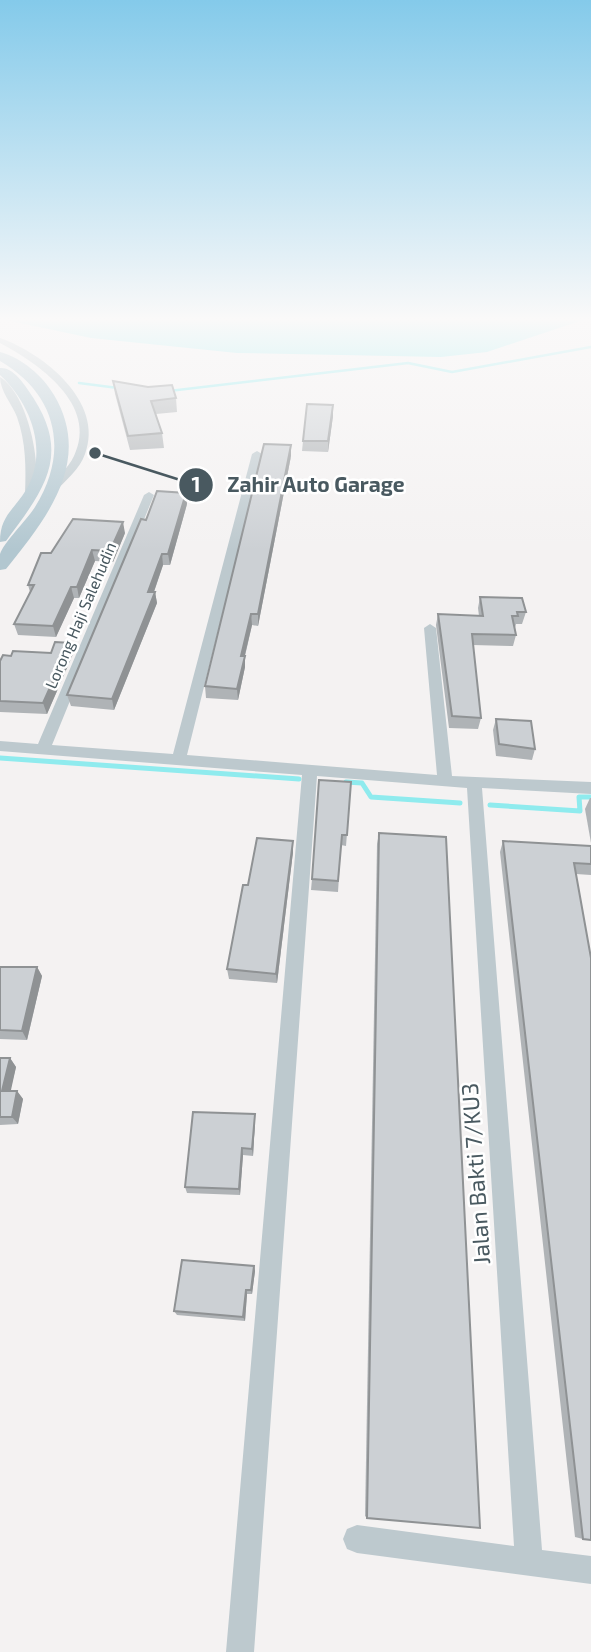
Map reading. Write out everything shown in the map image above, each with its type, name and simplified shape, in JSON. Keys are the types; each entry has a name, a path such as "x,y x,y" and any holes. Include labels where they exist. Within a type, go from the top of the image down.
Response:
{"main road":[{"path":"0,537 43,471 39,424 25,396"},
{"path":"0,565 35,519 60,471 61,451 57,421 45,396"}],"street":[{"path":"12,396 21,409 29,453 30,494"},
{"path":"51,491 81,455 84,438 82,422 70,396"},
{"path":"179,759 257,454"},
{"name":"Lorong Haji Salehudin","path":"43,748 149,495"},
{"path":"430,628 445,781"},
{"path":"0,746 445,781 591,788"},
{"path":"240,1652 310,769"},
{"name":"Jalan Bakti 7/KU3","path":"474,782 529,1562"},
{"path":"357,1539 591,1570"}],"building":[{"path":"117,396 175,396 151,401 162,433 128,436"},
{"path":"307,404 333,405 328,441 303,441"},
{"path":"264,444 291,445 258,614 251,614 241,656 245,656 237,689 205,686"},
{"path":"157,491 186,493 168,554 162,554 148,592 155,592 112,699 67,695 141,519 146,520"},
{"path":"73,519 123,522 110,551 92,550 77,587 71,587 53,626 14,624 34,585 28,585 41,553 51,553"},
{"path":"480,597 522,598 526,612 517,612 518,616 512,616 516,635 472,634 481,718 452,716 438,614 483,616"},
{"path":"55,642 70,643 43,703 0,701 0,661 3,655 11,656 13,651 51,653"},
{"path":"496,719 531,721 535,749 499,744"},
{"path":"319,780 351,782 347,835 342,835 338,881 312,879"},
{"path":"379,833 446,837 480,1528 367,1518"},
{"path":"257,838 293,841 276,974 227,969 243,885 248,885"},
{"path":"503,841 591,846 591,864 574,863 591,958 591,1540 583,1539"},
{"path":"0,967 37,967 22,1031 0,1030"},
{"path":"0,1058 10,1058 2,1091 17,1091 12,1117 0,1117"},
{"path":"193,1112 255,1114 252,1149 242,1148 239,1189 185,1187"},
{"path":"182,1260 254,1266 251,1290 246,1290 243,1317 174,1311"}],"waterway":[{"path":"0,758 299,779"},
{"path":"346,782 362,783 371,797 460,803"},
{"path":"490,805 580,811 579,797 591,797"}],"place":[{"name":"Zahir Auto Garage","path":"95,453"}]}
